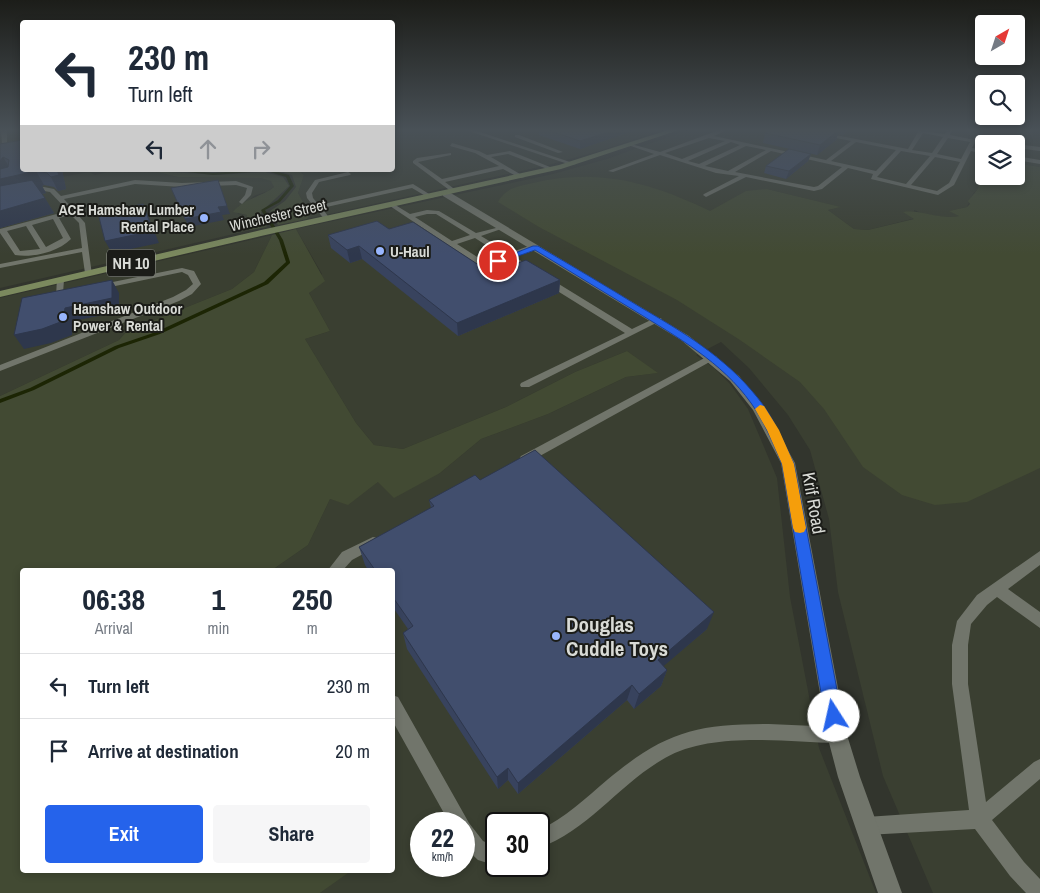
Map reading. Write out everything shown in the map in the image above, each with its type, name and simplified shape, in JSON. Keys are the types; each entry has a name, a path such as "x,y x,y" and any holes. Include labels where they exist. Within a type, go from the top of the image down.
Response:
{"main road":[{"name":"Winchester Street","path":"0,294 392,205 443,191 545,172"}],"street":[{"name":"Krif Road","path":"443,191 658,320 712,357 735,377 755,401 773,430 788,464 837,736 848,778 890,893"}],"lane":[{"path":"425,172 443,191"},
{"path":"317,207 414,186 443,191 490,172"},
{"path":"513,172 522,177"},
{"path":"720,172 814,189 820,188 840,172"},
{"path":"728,174 732,172"},
{"path":"869,172 876,173 872,178 932,193 940,192 952,184 958,172"},
{"path":"906,187 920,172"},
{"path":"327,219 309,196 315,182 323,178 348,174"},
{"path":"706,195 746,175"},
{"path":"60,198 128,183 200,185 236,183 250,187 248,194 242,202"},
{"path":"0,198 48,188 52,190 82,223 89,273"},
{"path":"392,205 484,265 535,247"},
{"path":"409,216 435,211 632,332"},
{"path":"55,217 67,239 44,249 18,253 2,230 73,212"},
{"path":"28,224 44,249"},
{"path":"451,244 502,228"},
{"path":"0,266 86,249"},
{"path":"131,263 133,280"},
{"path":"0,368 176,299 189,292 197,284 191,273 182,270 61,296 59,295 60,280"},
{"path":"525,385 658,320"},
{"path":"512,466 712,357"},
{"path":"336,568 347,556 382,537"},
{"path":"1039,893 1017,869 980,819 960,684 960,645 964,621 982,600 1040,557"},
{"path":"997,589 1040,622"},
{"path":"395,708 453,812"},
{"path":"550,834 565,826 659,752 680,742 701,735 734,733 837,736"},
{"path":"866,826 980,819 1040,768"},
{"path":"475,846 485,854"}],"shaded area":[{"path":"0,172 63,172 56,178 89,172 95,175 108,172 156,172 178,177 260,178 272,181 274,187 238,206 238,214 247,215 245,228 251,230 0,288"},
{"path":"156,172 219,175 265,172 283,177 289,186 261,212 267,227 251,230 244,228 247,215 233,212 242,204 274,187 271,181 260,178 178,177"},
{"path":"283,172 300,172 304,175 298,193 310,214 307,219 278,225 270,211 285,201 296,187 292,175"},
{"path":"300,172 518,172 307,219 310,214 298,193 304,175"},
{"path":"561,172 975,172 975,185 979,185 977,190 967,207 950,211 960,216 949,218 924,214 914,210 916,218 868,230 854,229 828,210 840,207 767,189 711,211 1040,311 1040,893 933,893 883,776 838,592 829,519 810,450 788,415 749,368 721,342 696,355 714,368 730,384 748,409 777,478 790,597 819,748 876,893 320,893 347,873 395,873 395,568 275,568 308,545 330,499 348,504 378,482 440,473 481,439 548,414 626,377 657,373 627,351 575,372 506,407 403,449 374,445 356,423 305,339 330,331 309,293 322,274 296,229"},
{"path":"1025,172 1040,172 1040,468 967,502 935,505 902,495 863,467 824,409 800,382 740,340 677,300 539,227 498,202 508,191 557,178 602,177 624,180 667,193 710,211 746,191 767,189 841,207 828,210 854,229 868,230 914,219 903,212 910,211 944,217 959,216 949,211 967,207 970,204 968,201 979,185 1025,185"},
{"path":"296,229 325,281 309,293 330,331 305,339 356,423 374,445 403,449 506,407 575,372 627,351 658,373 626,377 548,414 481,439 440,473 394,498 378,482 348,505 330,499 308,545 275,568 20,568 20,873 348,873 320,893 0,893 0,396 119,340 127,331 232,289 254,272 272,235"},
{"path":"272,235 254,272 232,289 127,331 119,340 0,396 0,298"}],"building":[{"path":"0,172 32,172 0,179"},
{"path":"42,172 58,172 59,175 51,177 47,173"},
{"path":"32,180 45,198 0,211 0,186"},
{"path":"218,180 227,206 218,207 221,212 185,219 171,188"},
{"path":"143,204 153,231 105,241 98,213"},
{"path":"377,221 389,229 413,222 491,273 526,260 560,280 457,323 359,246 347,250 328,235"},
{"path":"112,280 112,298 65,308 63,321 42,329 14,335 22,298"},
{"name":"Douglas Cuddle Toys","path":"535,450 714,612 658,660 667,670 639,694 632,685 518,783 508,768 497,777 403,633 413,626 395,600 395,568 374,568 359,547 434,506 429,500 475,475 480,480"}],"waterway":[{"path":"192,172 213,174 240,172"},
{"path":"0,401 32,389 117,347 158,333 266,283 288,262 281,240 263,210 279,201 292,186 288,176 274,172"}],"slow traffic":[{"path":"760,409 773,430 788,464 800,528"}],"place":[{"name":"ACE Hamshaw Lumber Rental Place","path":"204,218"},
{"name":"U-Haul","path":"380,251"},
{"name":"Hamshaw Outdoor Power & Rental","path":"63,317"},
{"name":"Douglas Cuddle Toys","path":"556,636"}],"route":[{"path":"498,261 535,247 685,338 712,357 735,377 755,401 773,430 788,464 834,716"}]}
